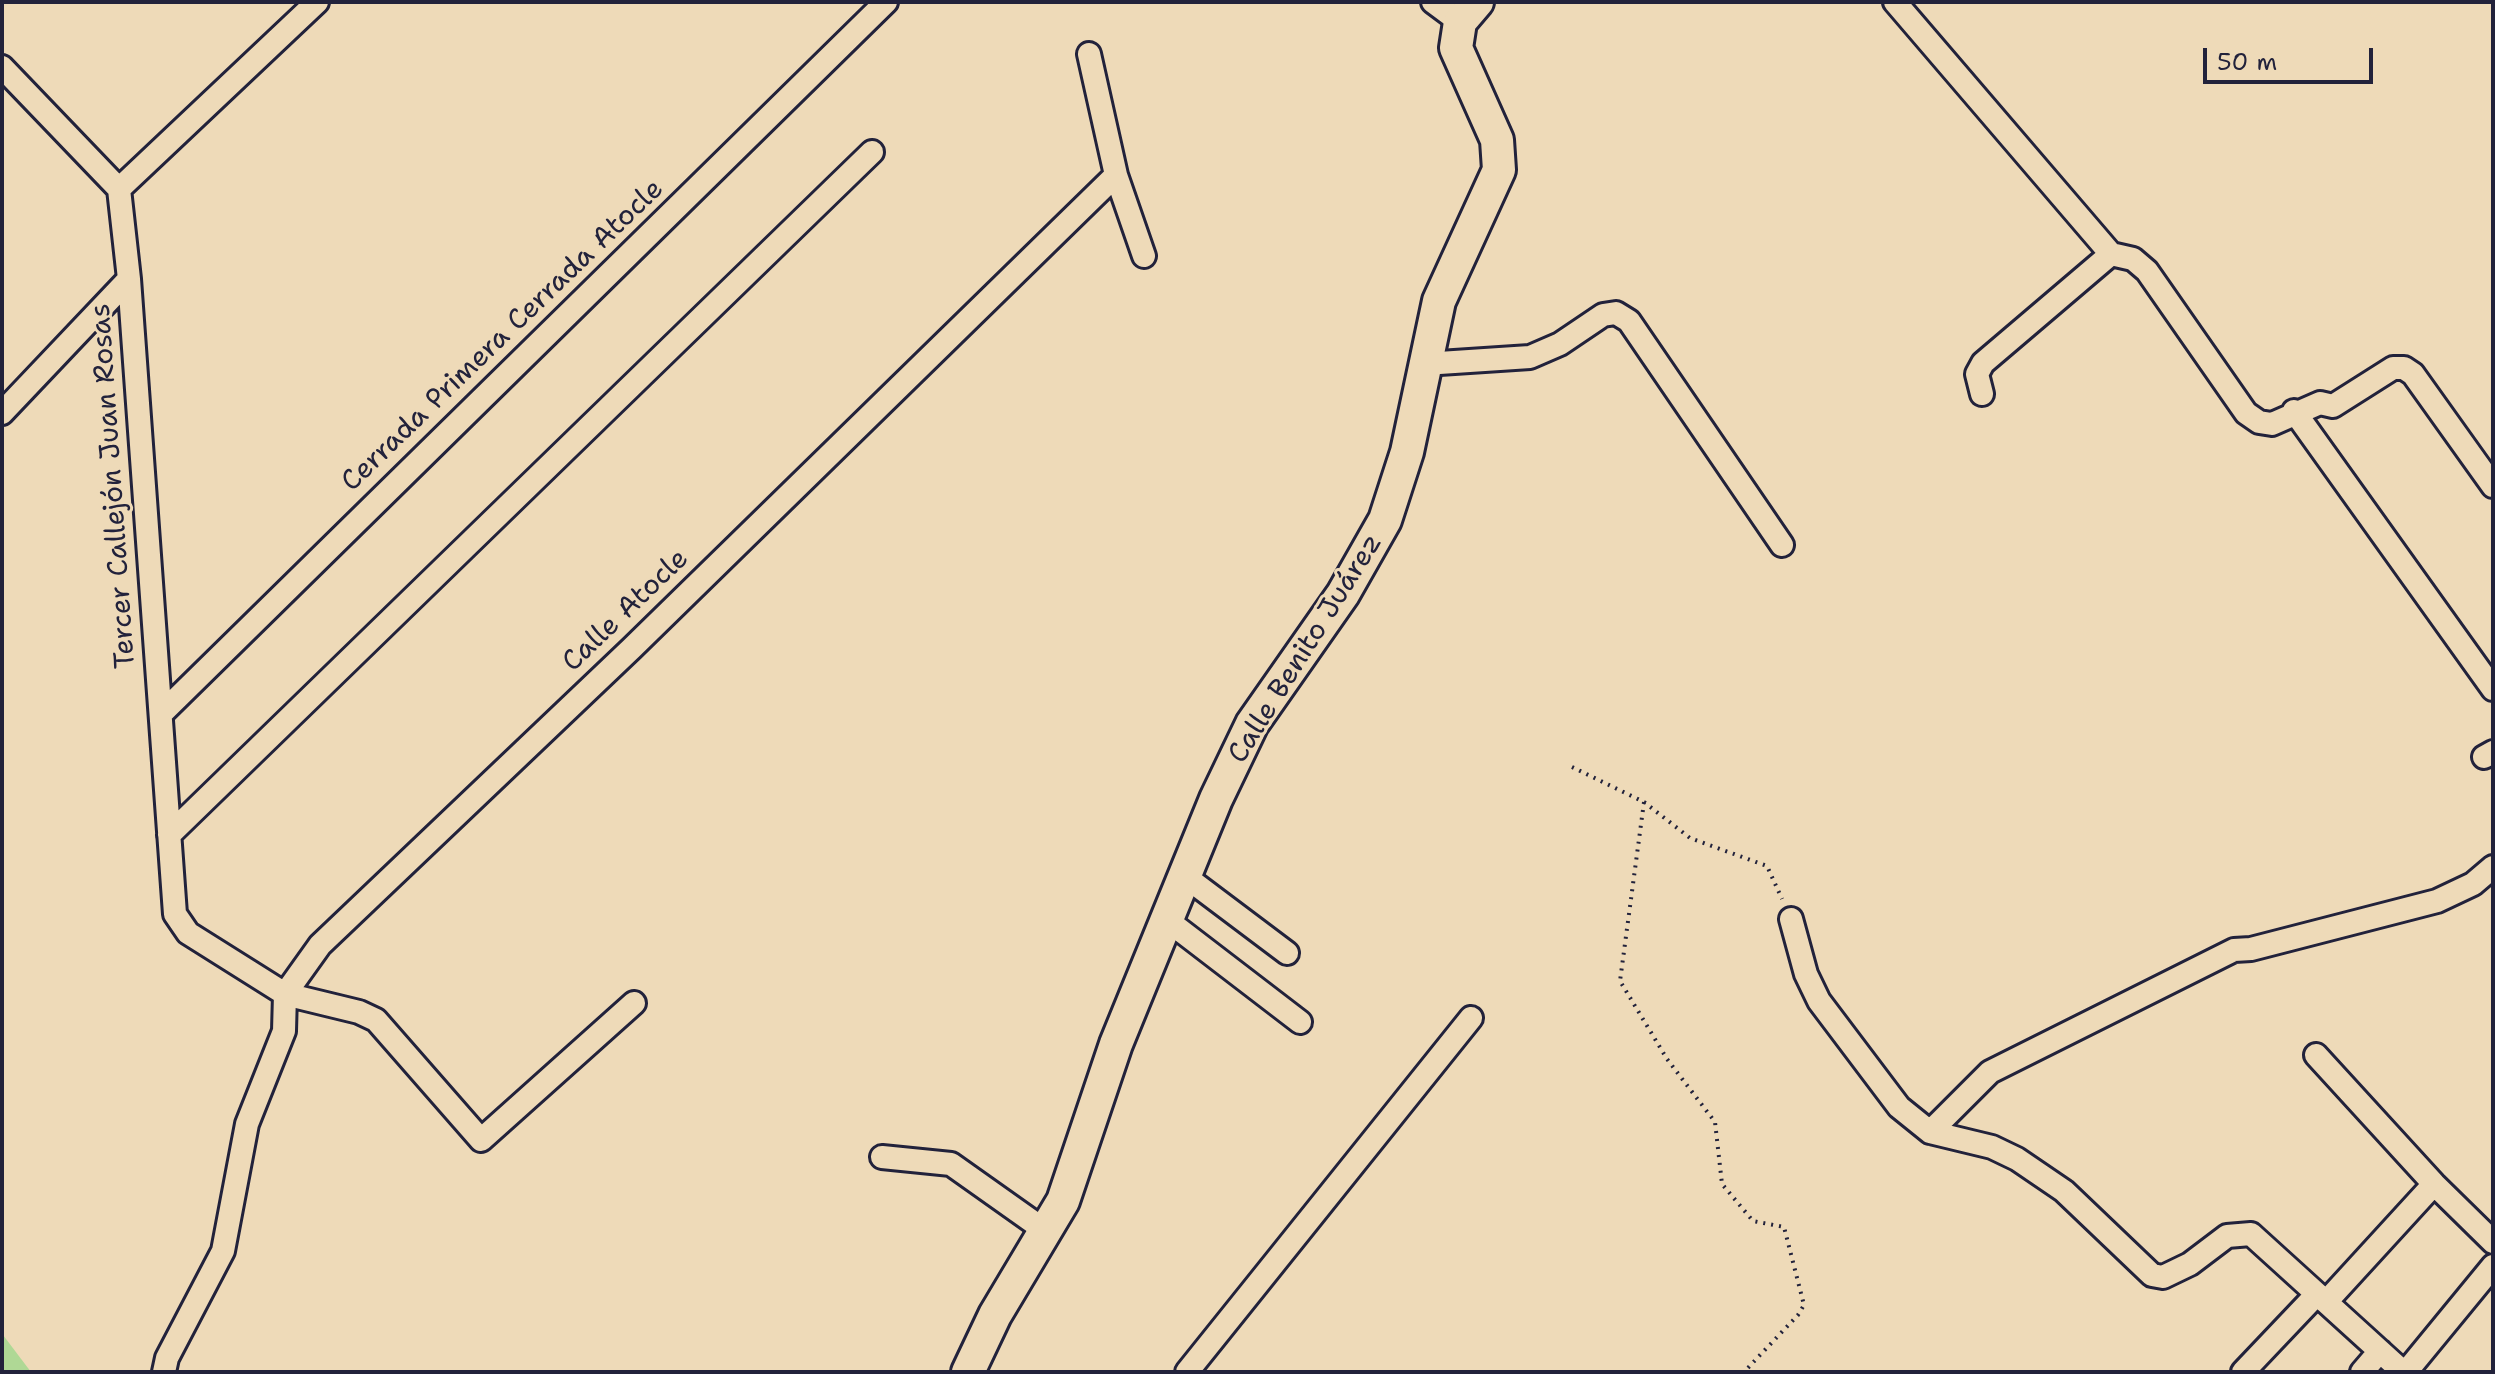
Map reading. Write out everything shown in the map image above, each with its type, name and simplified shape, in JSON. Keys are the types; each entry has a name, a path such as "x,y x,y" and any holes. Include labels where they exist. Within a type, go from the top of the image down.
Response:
{"street":[{"path":"2,67 119,189 317,2"},
{"name":"Cerrada Primera Cerrada Atocle","path":"162,713 886,2"},
{"path":"1433,2 1469,12"},
{"path":"1895,2 2111,254 2133,259 2147,271 2246,413 2259,422 2272,424 2294,411 2320,403 2333,406 2393,368 2404,368 2413,374 2493,486"},
{"name":"Calle Benito Juárez","path":"968,1372 995,1315 1063,1201 1116,1044 1216,799 1252,724 1343,594 1385,520 1407,452 1424,364 1445,283 1499,170 1497,140 1456,48 1469,12"},
{"path":"1089,54 1116,175 1144,256"},
{"path":"169,835 872,152"},
{"name":"Calle Atocle","path":"285,994 320,945 632,648 1116,175"},
{"name":"Tercer Callejón Juan Rosas","path":"119,189 129,279 175,914 188,933 285,994 359,1012 376,1020 481,1140 634,1003"},
{"path":"1982,394 1977,374 1983,363 2111,254"},
{"path":"2,413 129,279"},
{"path":"1424,364 1530,357 1560,344 1603,315 1616,313 1629,321 1782,545"},
{"path":"2294,411 2493,689"},
{"path":"1930,1132 1990,1072 2234,950 2251,949 2437,901 2473,884 2493,867"},
{"path":"1186,877 1287,953"},
{"path":"1791,919 1806,974 1819,1001 1899,1107 1930,1132 1992,1147 2017,1159 2064,1191 2152,1275 2163,1277 2190,1264 2227,1236 2239,1232 2251,1234 2405,1372 2493,1266"},
{"path":"1167,920 1300,1022"},
{"path":"164,1372 167,1358 223,1251 247,1124 284,1031 285,994"},
{"path":"1187,1372 1471,1018"},
{"path":"2316,1055 2434,1184 2493,1242"},
{"path":"882,1157 951,1164 1047,1232"},
{"path":"2243,1372 2434,1184"},
{"path":"2362,1372 2380,1351"}],"path":[{"path":"1572,767 1644,802 1690,838 1767,866 1791,919"},
{"path":"1644,802 1620,981 1667,1059 1715,1122 1722,1184 1753,1221 1784,1227 1804,1305 1744,1372"}],"green space":[{"path":"3,1335 31,1372 2,1372"}]}
